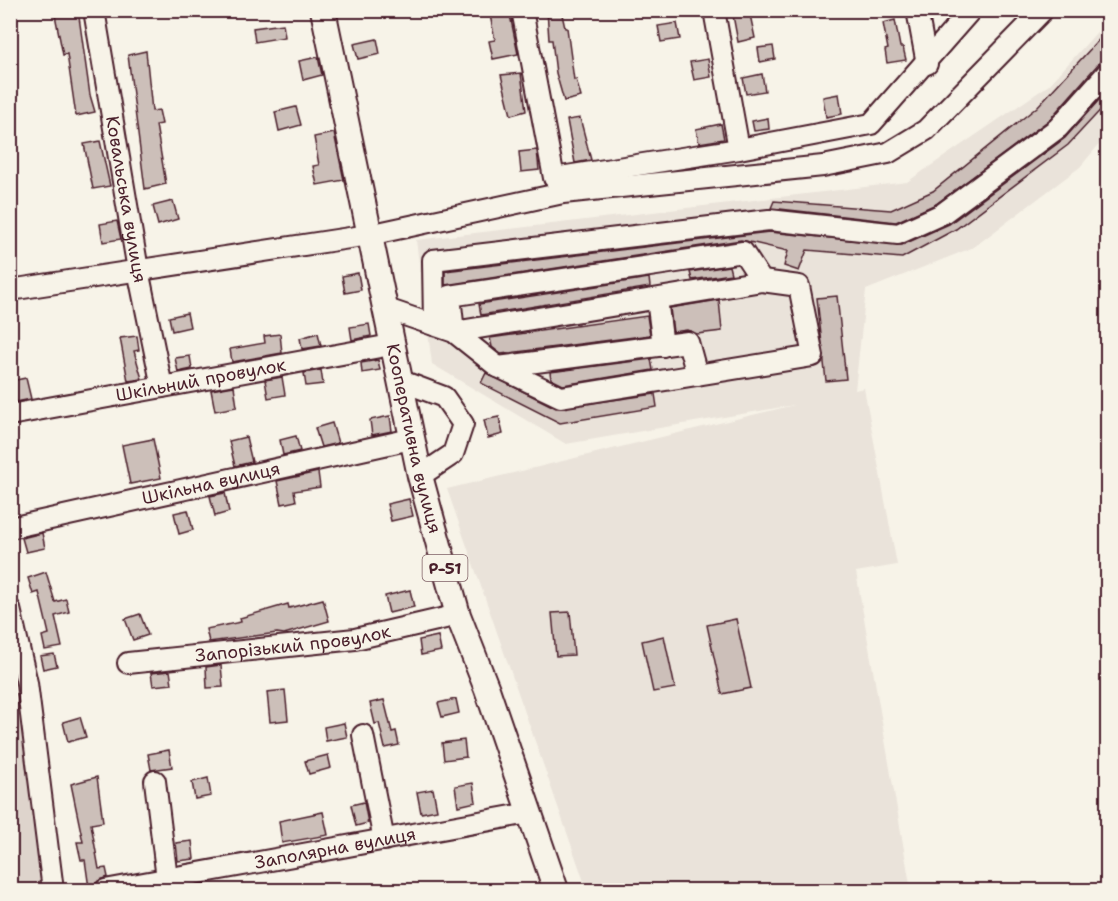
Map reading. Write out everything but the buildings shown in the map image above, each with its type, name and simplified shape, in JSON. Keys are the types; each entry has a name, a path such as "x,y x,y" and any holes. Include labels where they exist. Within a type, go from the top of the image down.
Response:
{"main road":[{"name":"Кооперативна вулиця","path":"323,10 420,476 458,615 556,891"}],"street":[{"name":"Ковальська вулиця","path":"94,10 138,270 162,387"},
{"path":"522,10 554,178 739,149 871,124 927,64 971,10"},
{"path":"714,10 739,149"},
{"path":"917,10 927,64"},
{"path":"10,290 369,235 563,194 823,166 888,153 926,130 1043,10"},
{"path":"435,325 433,260 769,220 898,234 942,214 1058,128 1107,72"},
{"path":"454,332 450,296 743,252 762,281"},
{"path":"384,308 454,332 498,367 561,397 813,356 799,286 762,281 454,332"},
{"path":"657,298 663,346"},
{"path":"498,367 688,342 697,375"},
{"name":"Шкільний провулок","path":"10,415 391,345"},
{"path":"399,380 444,397 463,424 453,454 420,476"},
{"name":"Шкільна вулиця","path":"10,528 411,439"},
{"path":"10,609 27,683 52,891"},
{"name":"Запорізький провулок","path":"128,663 355,639 458,615"},
{"path":"363,735 384,840"},
{"path":"155,781 167,879"},
{"name":"Заполярна вулиця","path":"105,891 530,813"}],"shaded area":[{"path":"1107,21 1107,135 1080,167 974,247 866,290 855,390 864,388 897,565 856,572 911,890 587,890 447,489 794,405 566,444 432,364 416,240 907,182 1049,85"},
{"path":"10,609 53,890 11,890"}]}
